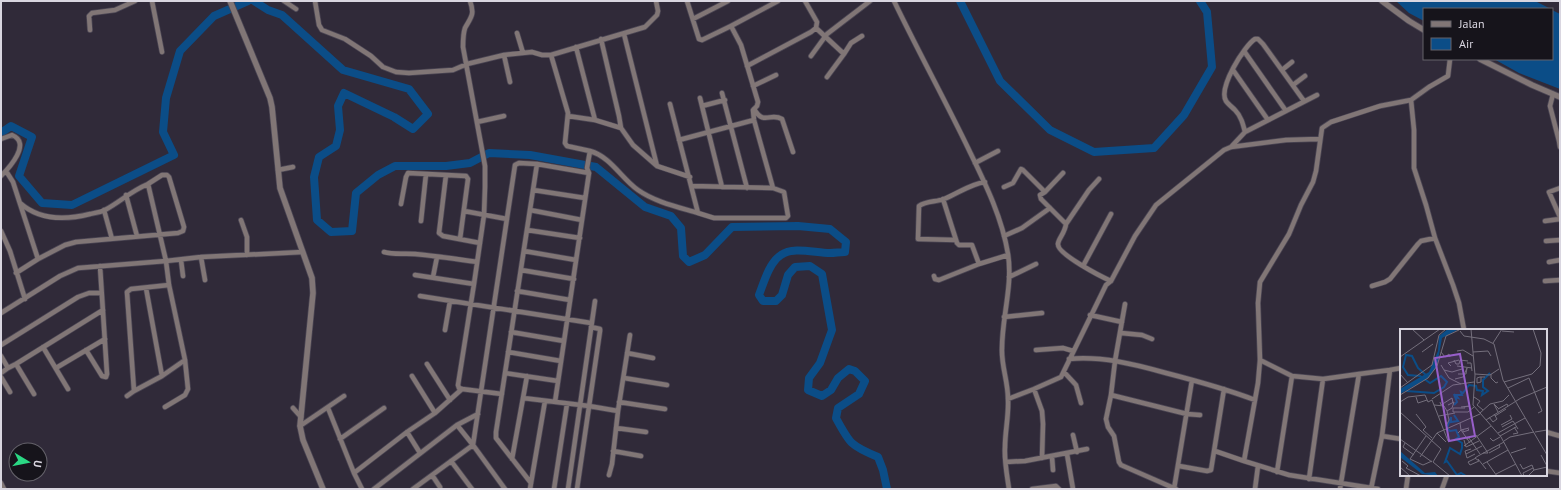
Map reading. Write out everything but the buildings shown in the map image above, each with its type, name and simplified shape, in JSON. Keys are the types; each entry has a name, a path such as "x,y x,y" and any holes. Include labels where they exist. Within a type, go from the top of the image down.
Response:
{"street":[{"path":"90,30 89,16 92,13 115,10 135,1"},
{"path":"152,1 162,52"},
{"path":"284,1 296,9"},
{"path":"315,1 319,26 322,30 345,39 369,54 386,69 402,73 453,70 467,64 504,55 535,52 542,55 551,55 600,39 624,34 645,27 651,23 657,15 658,11 656,1"},
{"path":"470,1 473,12 465,29 463,36 463,47 477,122 486,187 484,215 458,385 459,388 462,389 502,394"},
{"path":"687,1 698,38 701,40 778,1"},
{"path":"693,19 728,1"},
{"path":"763,1 766,7"},
{"path":"747,66 816,28 817,22 805,1"},
{"path":"811,56 824,37 870,1"},
{"path":"894,1 985,182 1000,220 1004,236 1008,255 1009,277 1004,317 1002,364 1008,399 1004,448 1009,489"},
{"path":"1382,1 1423,29"},
{"path":"231,2 270,98 275,130 280,188 312,278 313,292 300,426 303,440 323,489"},
{"path":"731,26 741,46 758,102 757,106 754,108 754,120 773,188"},
{"path":"816,28 844,54"},
{"path":"517,33 523,53"},
{"path":"624,34 657,166"},
{"path":"827,77 852,43 862,36"},
{"path":"600,39 620,116 620,128"},
{"path":"1245,132 1241,118 1226,101 1224,96 1233,70 1244,51 1252,41 1258,39 1263,44 1304,101"},
{"path":"576,47 595,120"},
{"path":"1244,51 1286,111"},
{"path":"504,55 510,82"},
{"path":"551,55 567,107 568,116 565,145 590,151 602,156 638,190 666,203 714,218 786,218 788,216 784,192 773,188 692,186"},
{"path":"1244,461 1258,383 1260,360 1258,303 1260,282 1289,234 1301,205 1313,182 1322,128 1331,122 1380,106 1411,100 1448,76 1450,60"},
{"path":"1482,60 1560,97"},
{"path":"1282,70 1292,62"},
{"path":"1233,70 1268,120"},
{"path":"753,86 776,75"},
{"path":"1293,85 1305,76"},
{"path":"722,93 747,188"},
{"path":"1553,94 1550,106 1560,147"},
{"path":"1008,399 1058,378 1064,372 1090,315 1106,285 1111,281 1135,236 1156,205 1218,154 1231,147 1245,132 1316,95"},
{"path":"700,98 722,187"},
{"path":"702,106 725,100"},
{"path":"1411,100 1414,130 1414,168 1435,238 1445,261 1457,297 1464,329"},
{"path":"670,104 690,177 698,213"},
{"path":"754,108 760,117 776,117 782,120 793,152"},
{"path":"477,122 504,116"},
{"path":"568,116 595,120 620,128 633,145 657,166 690,177"},
{"path":"679,140 754,120"},
{"path":"1,139 12,135 18,139 19,144 17,157 1,176"},
{"path":"1231,147 1286,140 1319,139"},
{"path":"555,402 580,238 589,173 587,168 590,151"},
{"path":"975,163 998,152"},
{"path":"413,489 473,445 515,165 518,163 537,164 589,173"},
{"path":"531,483 496,435 537,164"},
{"path":"278,170 293,167"},
{"path":"1004,187 1013,183 1021,169 1044,192"},
{"path":"6,171 13,182 38,259"},
{"path":"1063,172 1040,197 1066,224"},
{"path":"402,204 407,174 468,177 460,239"},
{"path":"420,221 426,174"},
{"path":"16,273 38,259 71,243 178,233 183,231 184,227 169,177 167,175 162,175 126,195 104,210 74,218 36,214 20,203"},
{"path":"446,175 439,233 443,236 480,243"},
{"path":"1099,179 1089,190 1066,224 1064,233 1058,245 1063,252 1083,266 1111,281"},
{"path":"956,240 917,238 919,206 924,203 943,199 978,183 985,182"},
{"path":"148,184 166,261 169,285 185,360 188,392 165,407"},
{"path":"1544,221 1560,218 1549,192 1560,188"},
{"path":"533,190 585,198"},
{"path":"126,195 137,236"},
{"path":"943,199 956,240 959,245 972,244 979,264"},
{"path":"1004,236 1022,228 1050,208"},
{"path":"104,210 112,239"},
{"path":"530,210 582,220"},
{"path":"464,211 507,219"},
{"path":"1083,266 1111,214"},
{"path":"241,220 247,237 247,254"},
{"path":"527,230 580,238"},
{"path":"1,231 10,251 25,299"},
{"path":"1372,286 1390,279 1421,241 1435,238"},
{"path":"1546,241 1560,240"},
{"path":"524,251 576,260"},
{"path":"1,312 25,299 60,276 82,267 181,260 201,257 303,252"},
{"path":"384,252 393,254 437,256 477,262"},
{"path":"934,276 939,280 979,264 1008,255"},
{"path":"433,277 437,256"},
{"path":"201,257 205,280"},
{"path":"181,260 183,276"},
{"path":"1548,262 1560,260"},
{"path":"1009,277 1036,264"},
{"path":"86,350 102,376 105,378 107,374 100,266"},
{"path":"521,270 574,279"},
{"path":"415,275 474,284"},
{"path":"1546,281 1560,280"},
{"path":"134,391 126,295 129,289 169,285"},
{"path":"146,288 162,376"},
{"path":"517,291 570,300"},
{"path":"1,345 78,298 89,294 101,293"},
{"path":"420,296 567,319 600,329 568,489"},
{"path":"445,330 450,301"},
{"path":"577,489 595,301"},
{"path":"1125,304 1115,360 1112,395 1107,424 1114,436 1119,462 1175,489 1192,380"},
{"path":"1,373 103,310"},
{"path":"1004,317 1042,313"},
{"path":"1090,315 1122,322"},
{"path":"511,332 564,341"},
{"path":"1120,333 1142,335 1152,339"},
{"path":"609,475 630,335"},
{"path":"56,368 105,339"},
{"path":"44,347 68,388"},
{"path":"1036,350 1063,348 1073,351"},
{"path":"508,352 561,361"},
{"path":"627,353 653,358"},
{"path":"1,356 8,368"},
{"path":"1069,359 1081,358 1115,360 1224,388 1255,400"},
{"path":"127,396 162,376 185,360"},
{"path":"1260,360 1292,376 1323,379 1400,368"},
{"path":"16,364 34,394"},
{"path":"427,364 450,400"},
{"path":"1372,488 1382,436 1390,370"},
{"path":"1064,372 1076,385 1081,403"},
{"path":"505,373 558,381"},
{"path":"1340,489 1359,374"},
{"path":"412,376 435,413"},
{"path":"512,458 527,376"},
{"path":"1277,472 1292,376"},
{"path":"1,377 10,392"},
{"path":"624,378 667,385"},
{"path":"1309,479 1323,379"},
{"path":"1179,466 1210,471 1215,451 1224,388"},
{"path":"354,473 407,432 435,413 462,389"},
{"path":"1034,389 1042,411 1042,458"},
{"path":"1112,395 1187,414 1200,415"},
{"path":"300,426 344,396"},
{"path":"523,398 618,411"},
{"path":"530,489 545,401"},
{"path":"619,402 665,409"},
{"path":"554,489 567,404"},
{"path":"293,408 301,417"},
{"path":"328,408 362,489"},
{"path":"340,439 384,408"},
{"path":"374,489 457,425 478,414"},
{"path":"457,425 505,489"},
{"path":"616,428 646,432"},
{"path":"407,432 420,453"},
{"path":"1547,432 1560,436"},
{"path":"1073,435 1077,452"},
{"path":"1382,436 1400,439"},
{"path":"1006,462 1052,457 1087,449"},
{"path":"613,451 641,456"},
{"path":"1215,451 1277,472 1309,479 1378,489"},
{"path":"1067,454 1073,489"},
{"path":"1052,457 1053,470"},
{"path":"451,461 472,489"},
{"path":"1255,489 1258,466"},
{"path":"1547,471 1560,473"},
{"path":"432,475 440,487"},
{"path":"1406,489 1408,476"},
{"path":"1442,489 1447,476"},
{"path":"1,483 4,489"},
{"path":"1032,489 1054,486 1059,489"}],"water":[{"path":"1396,1 1535,1 1549,8 1423,8 1423,20 1409,13"},
{"path":"1553,10 1560,14 1560,89 1519,73 1496,60 1553,60"}],"waterway":[{"path":"1,133 11,126 32,137 19,176 42,203 72,205 174,155 163,132 166,98 180,51 214,16 248,1"},
{"path":"254,1 268,10 282,15 343,70 409,89 428,114 413,129 394,117 344,93 338,106 340,130 336,146 319,157 314,177 317,220 331,232 352,231 356,193 378,175 395,166 446,166 470,163 489,153 530,155 596,167 645,207 671,216 681,228 683,256 689,262 705,255 732,227 798,226 830,229 846,242 845,252 830,253 798,250 786,252 777,258 773,263 767,273 759,295 763,301 776,301 782,295 788,275 795,267 810,266 822,274 832,330 820,363 809,378 808,390 822,396 831,390 838,378 849,369 855,371 865,381 859,394 838,408 836,418 848,439 852,443 862,450 878,457 883,470 887,489"},
{"path":"960,1 1000,81 1050,130 1094,152 1154,148 1184,115 1212,67 1207,12 1200,1"}]}
